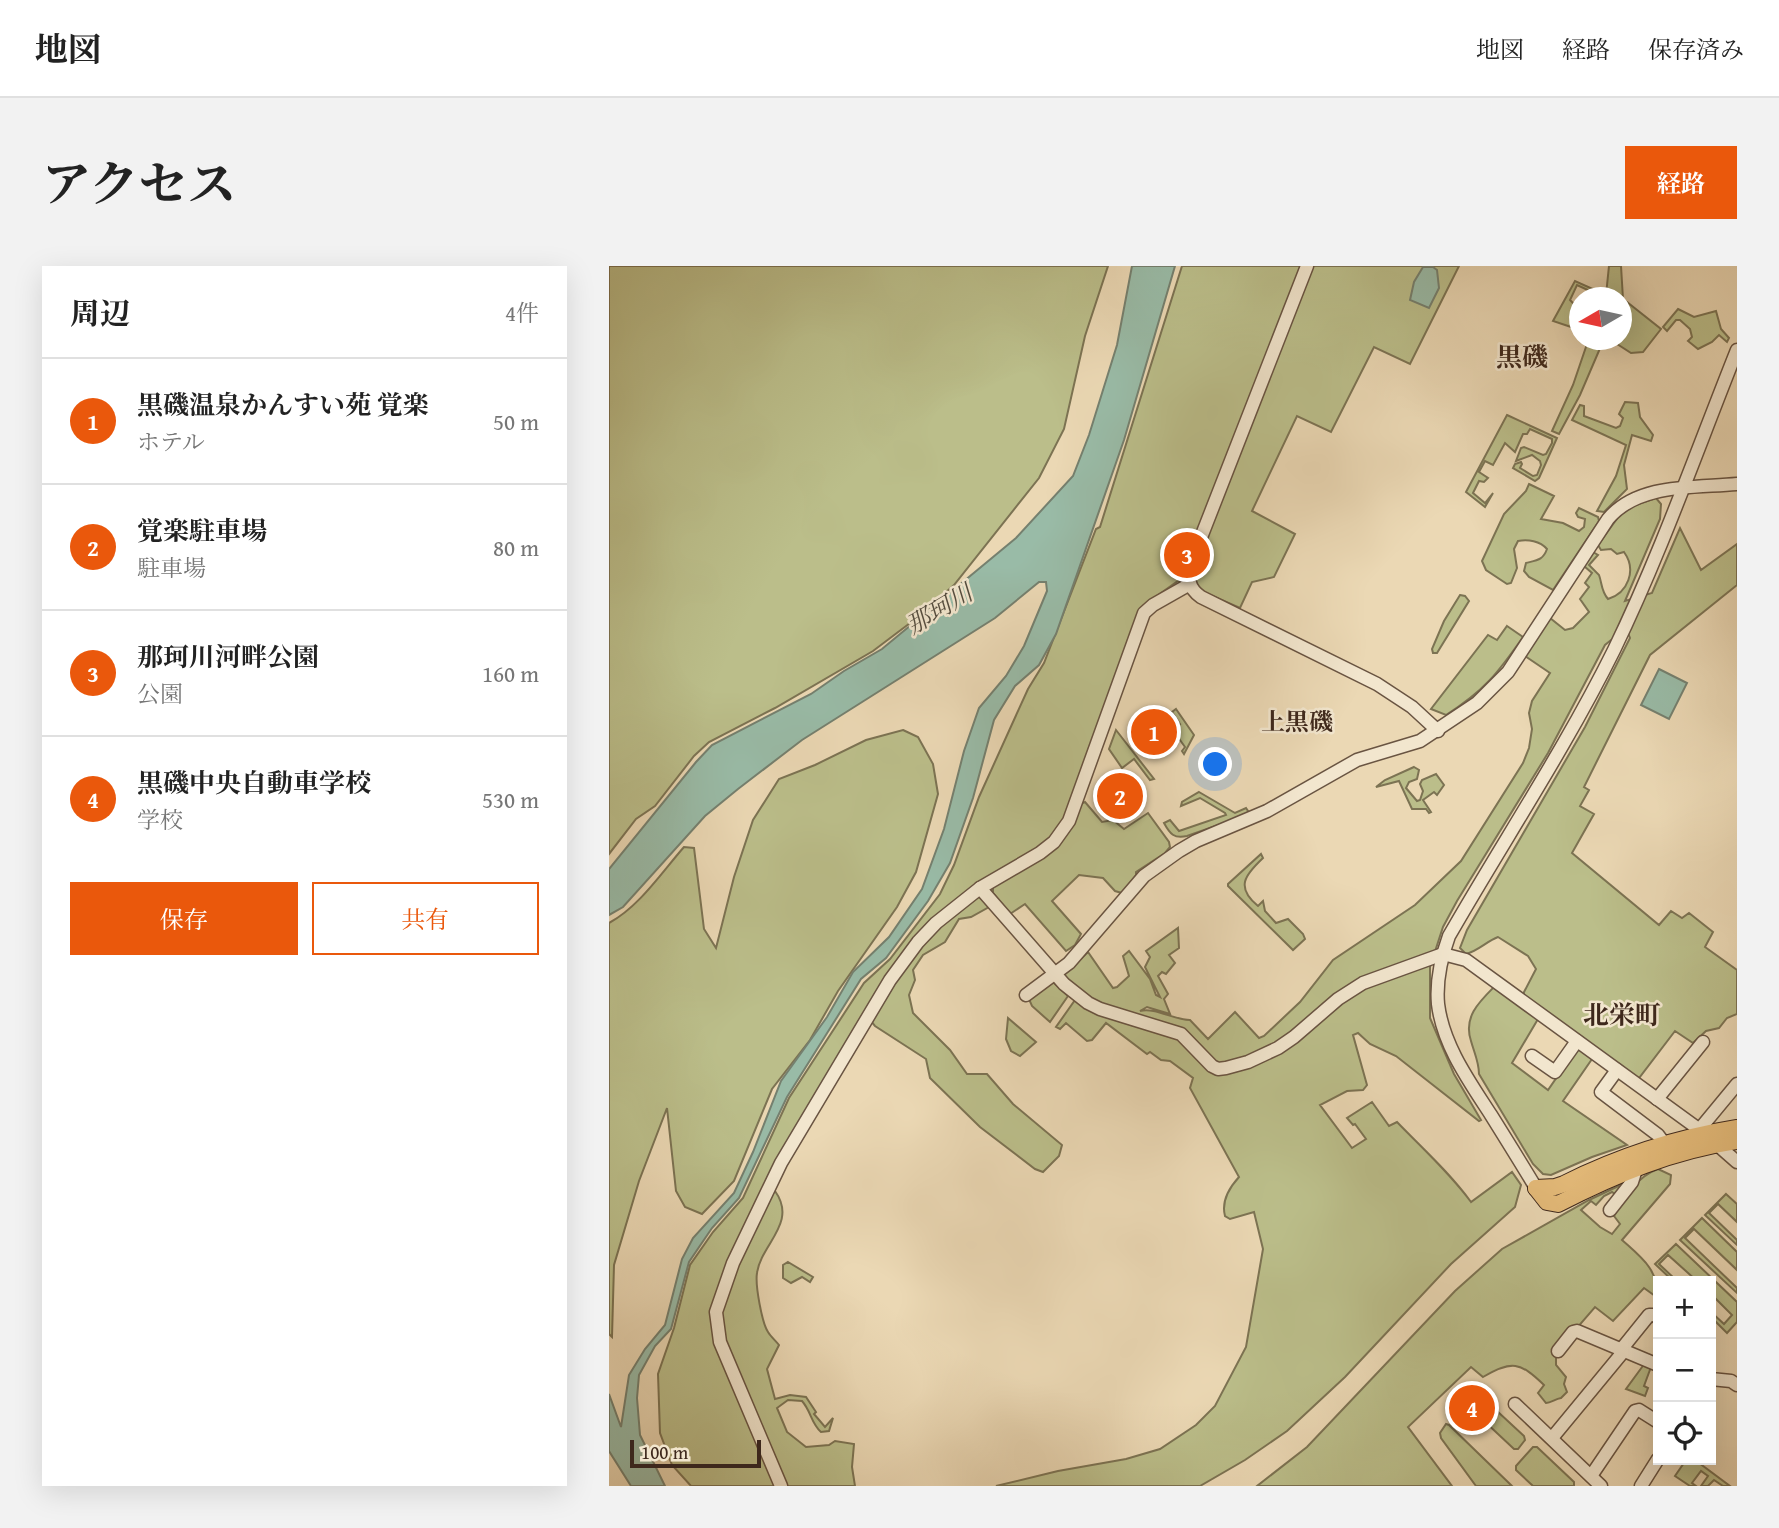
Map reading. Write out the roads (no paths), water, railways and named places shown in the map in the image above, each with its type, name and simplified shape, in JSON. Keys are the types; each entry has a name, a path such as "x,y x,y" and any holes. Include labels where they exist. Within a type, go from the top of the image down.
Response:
{"main road":[{"path":"1537,1188 1564,1184 1620,1158 1664,1143 1702,1132 1737,1128"},
{"path":"1537,1188 1547,1202 1558,1204 1637,1166 1737,1141"}],"street":[{"path":"1307,266 1191,563 1188,573 1190,584 1201,597 1395,695 1439,731"},
{"path":"1537,1188 1469,1081 1449,1043 1438,1004 1438,980 1443,954 1449,936 1549,770 1608,661 1683,489 1737,350"},
{"path":"1026,995 1055,974 1081,950 1144,876 1179,851 1266,811 1357,760 1408,747 1439,731 1477,703 1508,672 1615,510 1645,494 1737,484"},
{"path":"781,1486 720,1342 716,1312 733,1263 781,1163 890,980 918,942 936,923 980,888 1054,842 1069,821 1145,613 1153,605 1190,584"},
{"path":"980,888 1069,989 1088,1003 1181,1034 1218,1069 1248,1062 1278,1048 1352,988 1443,954 1466,960 1702,1132 1737,1162"},
{"path":"1532,1056 1555,1072 1577,1041"},
{"path":"1657,1099 1703,1042"},
{"path":"1617,1070 1596,1089 1658,1135 1664,1143"},
{"path":"1702,1132 1737,1084"},
{"path":"1610,1210 1632,1182 1637,1166"},
{"path":"1552,1438 1649,1315 1653,1315"},
{"path":"1558,1351 1573,1332 1577,1331 1653,1363"},
{"path":"1716,1379 1731,1381 1737,1385"},
{"path":"1515,1404 1601,1486"},
{"path":"1591,1476 1635,1411 1639,1410 1653,1419"},
{"path":"1641,1486 1654,1465"}],"water":[{"name":"那珂川","path":"1132,266 1175,266 1124,440 1056,634 1039,665 1015,686 994,720 973,798 950,863 928,901 886,958 861,979 787,1097 739,1198 712,1228 689,1262 671,1329 655,1346 639,1375 637,1398 640,1435 665,1486 631,1486 609,1451 609,1394 621,1427 629,1375 645,1349 665,1325 682,1259 693,1238 734,1193 781,1081 827,1017 853,972 889,937 922,889 944,829 964,751 979,708 1006,676 1024,646 1047,591 1046,582 1039,582 995,618 802,740 705,816 623,907 609,915 609,869 712,745 811,694 882,649 1016,538 1073,476 1089,435 1117,345"},
{"path":"1423,267 1437,270 1439,288 1429,308 1410,300 1414,282"},
{"path":"1659,669 1687,683 1669,719 1641,705"}],"place":[{"name":"那珂川河畔公園","path":"1187,555"},
{"name":"黒磯温泉かんすい苑 覚楽","path":"1154,732"},
{"name":"覚楽駐車場","path":"1120,796"},
{"name":"黒磯中央自動車学校","path":"1472,1408"}],"district":[{"name":"黒磯","path":"1522,356"},
{"name":"上黒磯","path":"1297,721"},
{"name":"北栄町","path":"1622,1014"}]}
